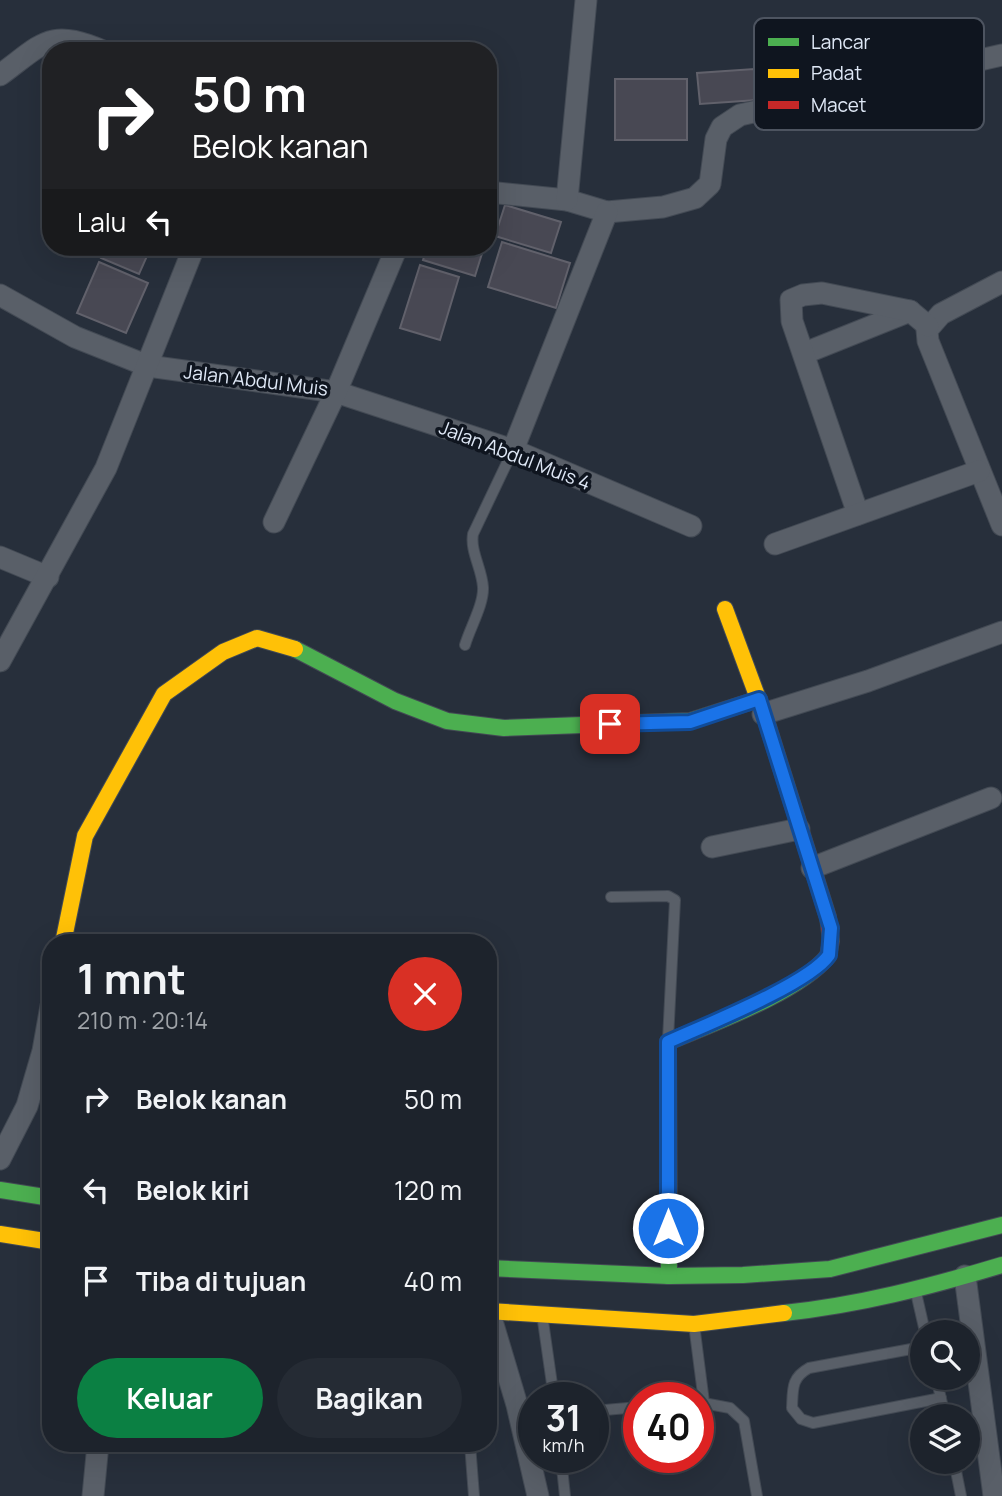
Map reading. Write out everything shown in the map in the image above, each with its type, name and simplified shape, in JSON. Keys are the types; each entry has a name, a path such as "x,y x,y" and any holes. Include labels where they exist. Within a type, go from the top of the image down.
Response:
{"main road":[{"path":"669,1276 668,1042 718,1021 813,972 829,955 831,928 761,707 725,609"},
{"path":"64,934 85,836 164,694 223,652 257,638 296,649 395,701 458,723 504,728 690,722 761,707"},
{"path":"0,1190 42,1197"},
{"path":"497,1268 669,1276 830,1269 1002,1225"},
{"path":"0,1234 42,1241"},
{"path":"497,1312 694,1324 847,1306 916,1291 1002,1265"}],"street":[{"path":"567,200 586,0"},
{"path":"50,42 58,38 82,42"},
{"path":"0,75 42,46"},
{"path":"984,59 1002,55"},
{"path":"497,193 567,200 607,212 663,207 695,198 710,184 716,139 722,127 740,116 754,113"},
{"path":"513,450 607,212"},
{"path":"0,661 106,468 191,256"},
{"name":"Jalan Abdul Muis","path":"0,295 75,337 148,366 335,392 393,256"},
{"path":"1002,282 941,314 928,326 928,341 1002,525"},
{"path":"858,514 790,312 790,300 803,295 822,293 910,311 928,326"},
{"path":"805,353 910,311"},
{"path":"274,522 335,392"},
{"name":"Jalan Abdul Muis 4","path":"335,392 513,450 691,526"},
{"path":"775,544 979,471"},
{"path":"0,557 48,577"},
{"path":"761,707 868,681 1002,632"},
{"path":"812,868 990,798"},
{"path":"712,847 799,829"},
{"path":"0,1159 27,1106 42,1054"},
{"path":"965,1276 994,1496"},
{"path":"497,1338 517,1405 538,1496"},
{"path":"93,1496 97,1452"}],"lane":[{"path":"465,645 483,590 480,569 471,542 513,450"},
{"path":"611,897 668,896 675,900 669,966 668,1042"},
{"path":"916,1291 922,1320"},
{"path":"542,1315 552,1382"},
{"path":"694,1324 699,1382"},
{"path":"910,1349 809,1368 797,1374 793,1382 792,1408 801,1419 813,1423 941,1398"},
{"path":"939,1390 942,1404"},
{"path":"714,1405 730,1408 744,1421 757,1496"},
{"path":"471,1452 474,1496"},
{"path":"563,1473 565,1496"},
{"path":"957,1474 961,1496"}],"building":[{"path":"754,69 754,100 700,104 697,73"},
{"path":"615,79 687,79 687,140 615,140"},
{"path":"505,205 561,222 551,253 497,237"},
{"path":"502,242 570,263 556,308 488,287"},
{"path":"102,256 147,256 139,274 101,258"},
{"path":"424,256 481,256 475,276 423,260"},
{"path":"99,262 148,283 126,333 77,313"},
{"path":"420,265 459,277 440,340 400,328"}],"traffic: fast":[{"path":"295,649 395,701 447,721 504,728 690,721 759,699"},
{"path":"669,1276 668,1042 754,1006 797,982 828,956"},
{"path":"0,1190 42,1197"},
{"path":"497,1268 669,1276 743,1275 830,1269 1002,1225"},
{"path":"784,1313 894,1294 1002,1265"}],"traffic: slow":[{"path":"725,609 766,720"},
{"path":"65,934 85,836 164,694 223,652 257,638 295,649"},
{"path":"0,1234 42,1241"},
{"path":"497,1312 694,1324 784,1313"}],"traffic: jam":[{"path":"766,720 828,917 831,941 828,956"}],"route":[{"path":"610,724 690,722 759,699 831,928 829,955 813,972 718,1021 668,1042 668,1228"}]}
